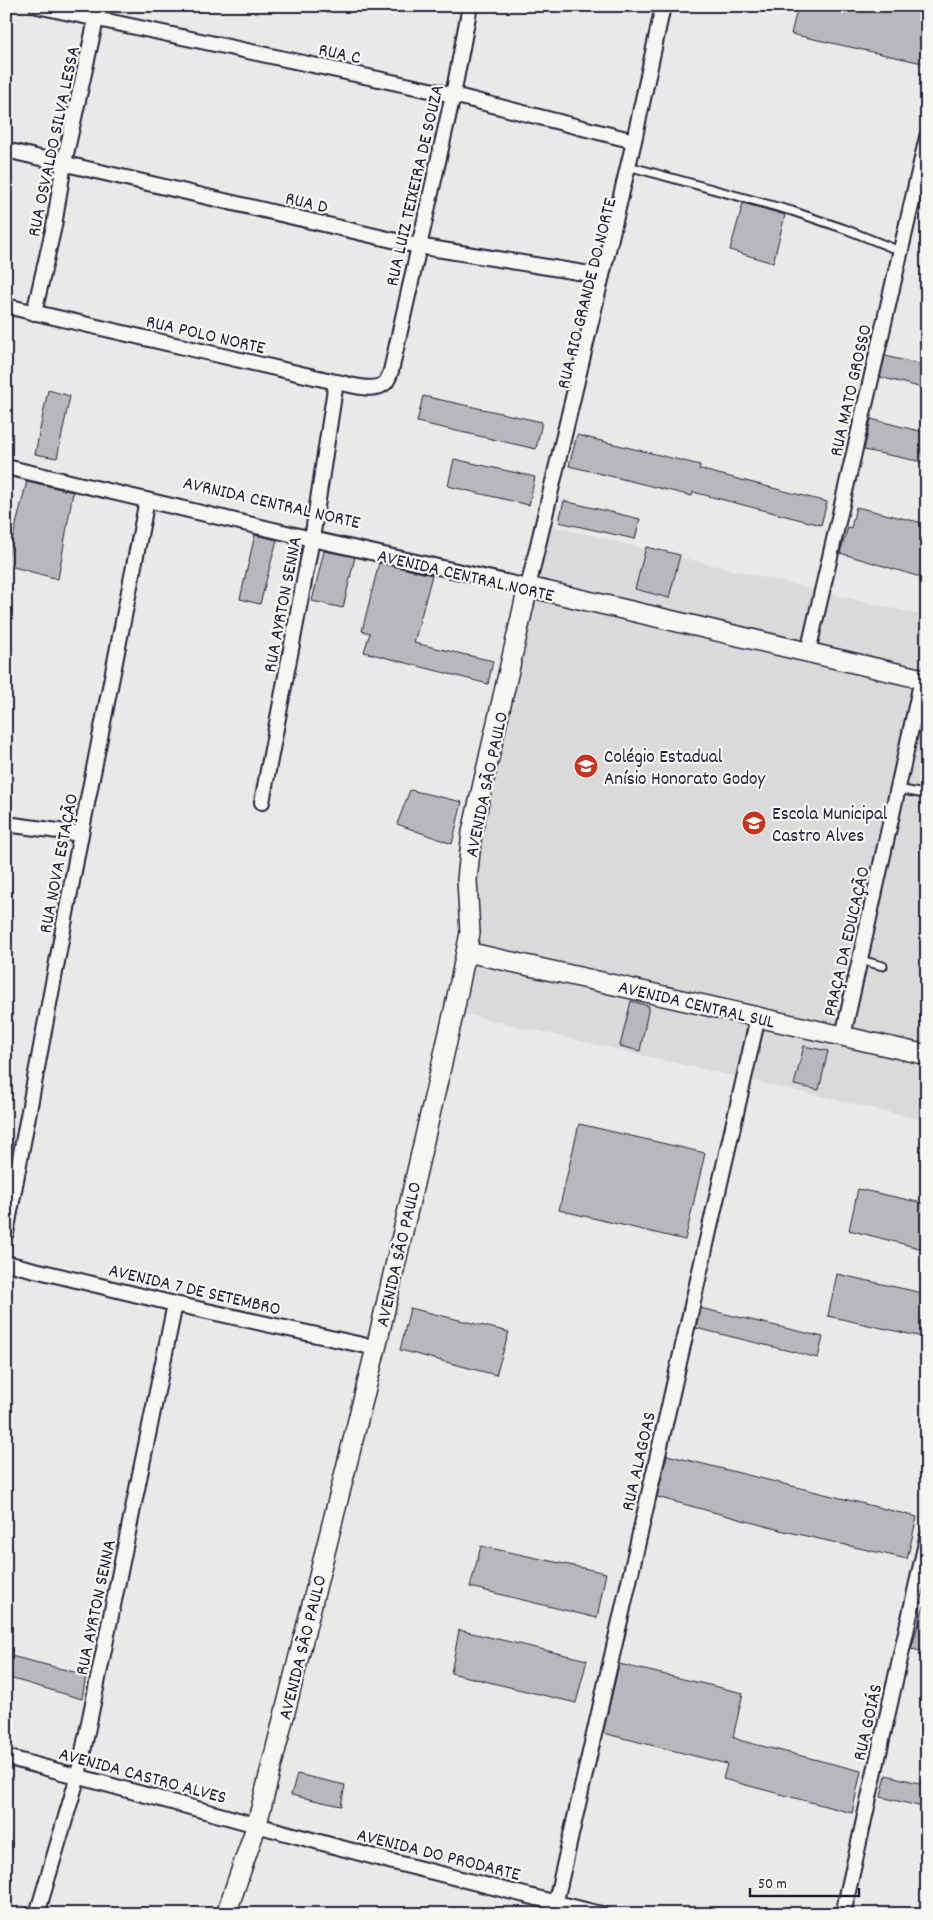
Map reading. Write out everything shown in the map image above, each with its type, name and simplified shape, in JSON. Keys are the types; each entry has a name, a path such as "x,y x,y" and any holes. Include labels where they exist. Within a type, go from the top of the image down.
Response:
{"main road":[{"name":"AVENIDA CENTRAL NORTE","path":"530,585 925,679"},
{"name":"AVENIDA SÃO PAULO","path":"226,1914 263,1826 467,952 470,933 467,880 472,832 530,585"},
{"name":"AVENIDA CENTRAL SUL","path":"467,952 927,1055"}],"street":[{"name":"RUA C","path":"37,6 98,13 453,95 634,141"},
{"name":"RUA LUIZ TEIXEIRA DE SOUZA","path":"391,371 453,95 470,6"},
{"name":"RUA RIO GRANDE DO NORTE","path":"530,585 631,167 634,141 663,6"},
{"name":"RUA RIO GRANDE DO NORTE","path":"530,585 602,276 672,6"},
{"name":"RUA OSVALDO SILVA LESSA","path":"34,313 54,226 64,163 98,13"},
{"name":"RUA MATO GROSSO","path":"808,652 927,137"},
{"name":"RUA D","path":"6,150 418,246 602,276"},
{"name":"RUA POLO NORTE","path":"6,306 336,382 372,388 386,382 391,371"},
{"name":"RUA AYRTON SENNA","path":"262,802 313,535 336,382"},
{"name":"AVRNIDA CENTRAL NORTE","path":"6,459 313,535"},
{"name":"AVENIDA CENTRAL NORTE","path":"6,467 530,585"},
{"name":"RUA NOVA ESTAÇÃO","path":"6,1233 81,834 147,500"},
{"name":"PRAÇA DA EDUCAÇÃO","path":"843,1036 898,789 925,679"},
{"path":"6,824 81,834"},
{"name":"RUA ALAGOAS","path":"554,1908 758,1017"},
{"name":"AVENIDA 7 DE SETEMBRO","path":"6,1263 175,1304 376,1348"},
{"name":"RUA AYRTON SENNA","path":"37,1914 78,1776 175,1304"},
{"name":"RUA GOIÁS","path":"843,1914 927,1538"},
{"name":"AVENIDA CASTRO ALVES","path":"6,1757 263,1826"},
{"name":"AVENIDA DO PRODARTE","path":"263,1826 554,1908 601,1914"}],"lane":[{"path":"631,167 792,210 900,251"},
{"path":"898,789 919,794"},
{"path":"860,960 882,966"}],"shaded area":[{"path":"543,524 927,617 927,1121 460,1013 472,832"}],"building":[{"path":"798,6 927,6 927,64 791,34"},
{"path":"743,203 785,215 773,263 730,250"},
{"path":"885,356 927,366 927,389 880,377"},
{"path":"48,390 70,396 57,458 35,454"},
{"path":"423,396 542,422 536,449 417,422"},
{"path":"871,419 927,433 927,463 864,450"},
{"path":"577,435 700,465 699,469 827,502 821,525 693,492 692,496 569,466"},
{"path":"454,459 535,477 529,505 448,486"},
{"path":"27,481 73,492 58,579 6,565"},
{"path":"564,501 640,519 635,539 559,522"},
{"path":"856,507 927,524 927,579 840,553 848,527 851,528"},
{"path":"255,535 277,540 260,604 240,599"},
{"path":"646,547 680,555 669,598 635,589"},
{"path":"324,551 355,557 343,608 312,601"},
{"path":"379,563 432,575 414,643 493,661 488,684 364,652 370,633 362,631"},
{"path":"410,790 462,802 452,844 397,824"},
{"path":"631,1001 649,1006 640,1051 620,1046"},
{"path":"804,1046 828,1051 819,1090 794,1085"},
{"path":"579,1124 705,1153 685,1240 559,1210"},
{"path":"858,1189 927,1204 927,1250 849,1230"},
{"path":"837,1274 927,1294 927,1338 828,1316"},
{"path":"410,1308 509,1332 496,1375 400,1350"},
{"path":"700,1308 823,1337 818,1358 696,1328"},
{"path":"667,1455 917,1517 907,1559 780,1530 657,1497"},
{"path":"481,1546 606,1573 597,1618 470,1587"},
{"path":"924,1606 927,1607 927,1652 911,1649"},
{"path":"459,1630 587,1660 576,1703 451,1673"},
{"path":"11,1656 86,1675 82,1699 6,1677"},
{"path":"619,1664 743,1693 733,1737 742,1741 861,1771 852,1813 723,1779 727,1764 603,1733"},
{"path":"297,1774 345,1785 341,1806 291,1795"},
{"path":"886,1775 927,1785 927,1808 881,1797"}],"place":[{"name":"Colégio Estadual Anísio Honorato Godoy","path":"586,766"},
{"name":"Escola Municipal Castro Alves","path":"754,823"}]}
